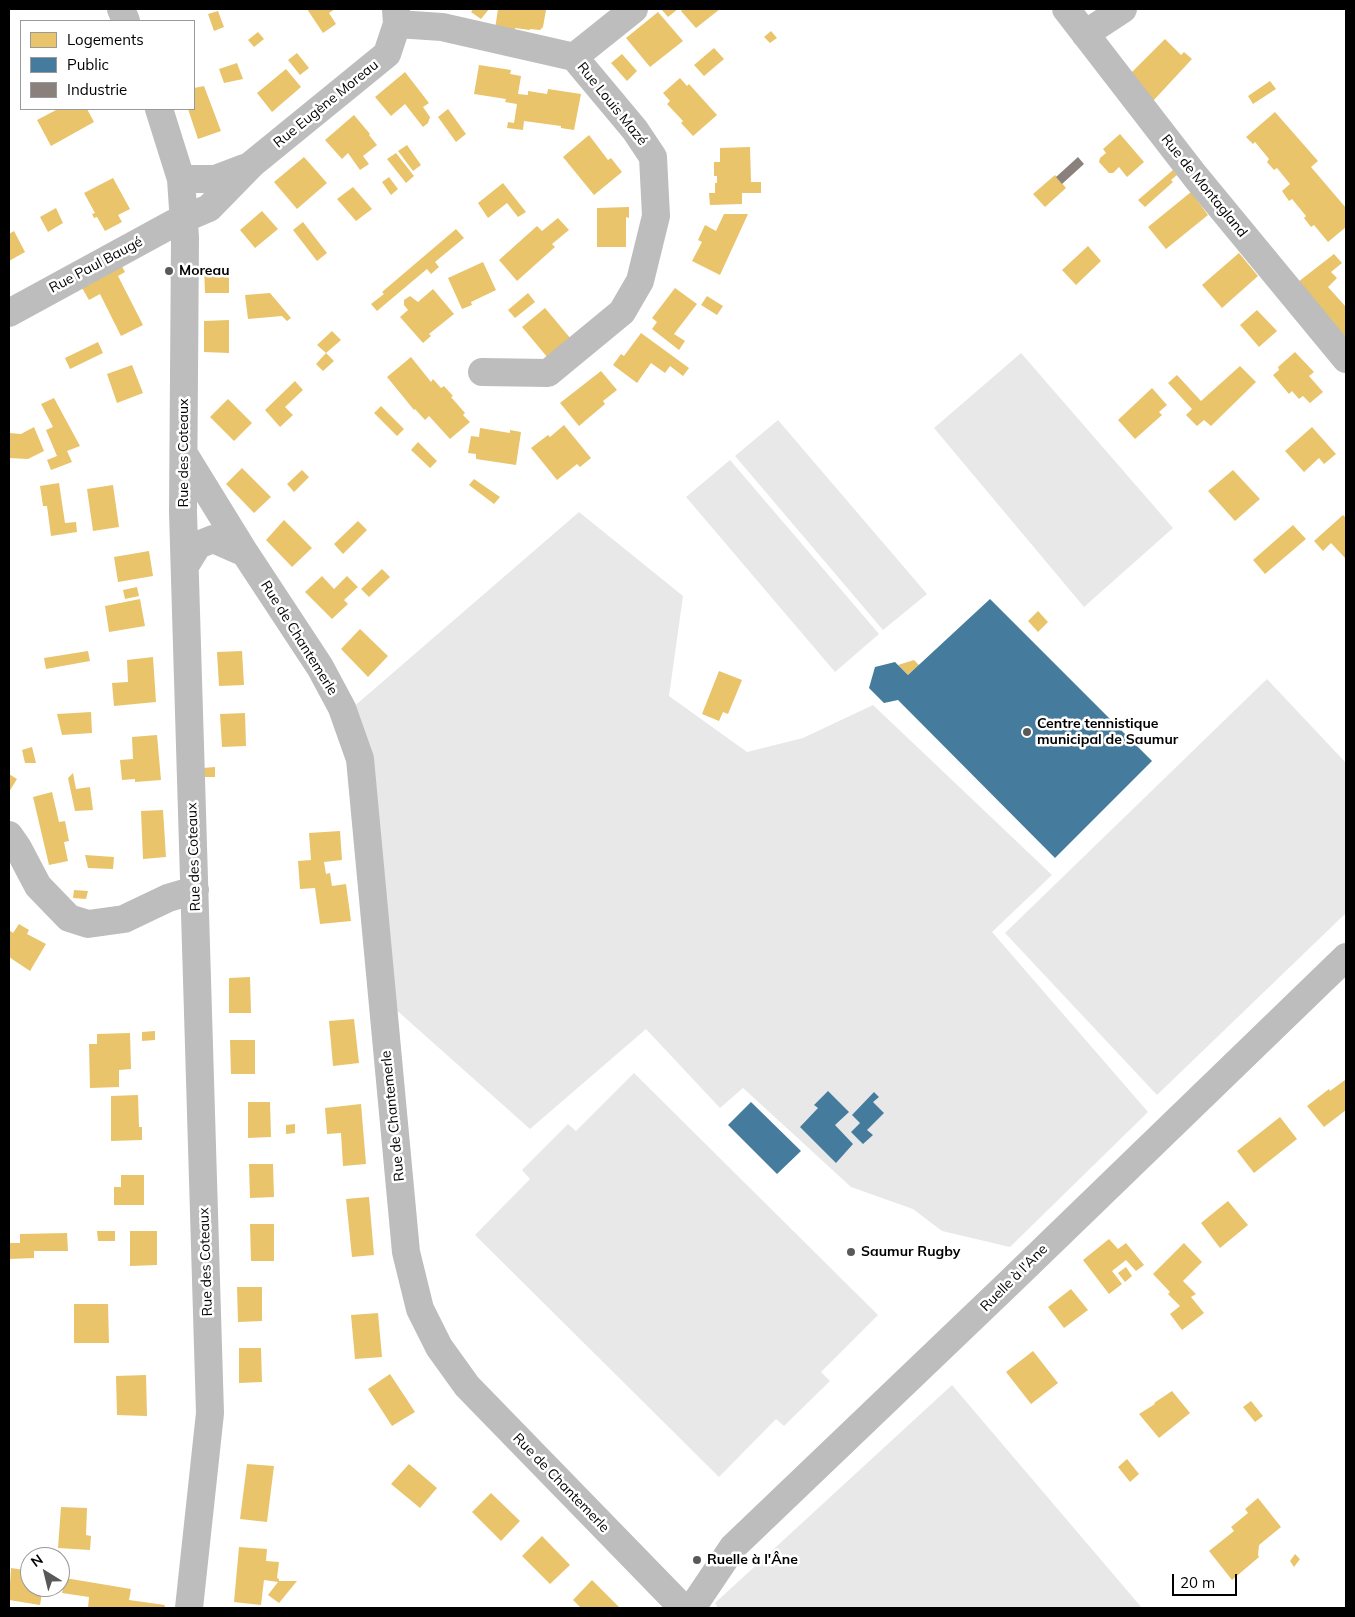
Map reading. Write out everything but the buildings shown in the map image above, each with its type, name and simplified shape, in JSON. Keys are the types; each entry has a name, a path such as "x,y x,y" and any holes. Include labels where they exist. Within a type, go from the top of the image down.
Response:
{"street":[{"name":"Rue Louis Mazé","path":"574,57 634,9"},
{"path":"1076,17 1123,9"},
{"name":"Rue Louis Mazé","path":"396,16 574,57 636,130 653,157 656,216 640,281 622,312 548,373 482,372"},
{"name":"Rue Eugène Moreau","path":"184,219 209,208 252,164 387,54 396,16"},
{"name":"Rue de Montagland","path":"1076,17 1195,176 1346,359"},
{"name":"Rue des Coteaux","path":"159,110 181,180 184,219 183,517 210,1413 189,1608"},
{"name":"Rue Eugène Moreau","path":"181,180 215,180 252,164"},
{"name":"Rue Paul Baugé","path":"9,313 184,219"},
{"name":"Rue de Chantemerle","path":"184,454 245,553 320,667 342,708 360,759 406,1252 420,1309 439,1347 467,1386 683,1608"},
{"name":"Rue de Chantemerle","path":"183,517 196,509 228,526"},
{"name":"Rue de Chantemerle","path":"183,517 217,533 245,553"},
{"path":"185,566 198,545 213,539 245,553"},
{"path":"9,835 38,886 69,918 88,924 124,919 168,898 195,890"},
{"name":"Ruelle à l'Ane","path":"692,1608 733,1547 1346,957"}],"shaded area":[{"path":"1021,353 1173,528 1084,607 934,428"},
{"path":"778,420 927,594 883,630 735,456"},
{"path":"730,460 879,634 835,672 686,497"},
{"path":"579,512 683,596 669,696 747,752 803,738 873,705 1052,875 992,932 1148,1112 1010,1247 942,1231 913,1209 851,1187 743,1088 720,1108 646,1029 530,1129 393,1007 351,709"},
{"path":"1267,679 1346,763 1346,913 1157,1095 1005,933"},
{"path":"634,1073 878,1315 821,1372 830,1381 784,1426 776,1419 719,1477 475,1235 530,1179 522,1170 568,1124 576,1131"},
{"path":"952,1385 1142,1608 718,1608 715,1603"}],"place":[{"name":"Moreau","path":"169,271"},
{"name":"Centre tennistique municipal de Saumur","path":"1027,732"},
{"name":"Saumur Rugby","path":"851,1252"},
{"name":"Ruelle à l'Âne","path":"697,1560"}]}
